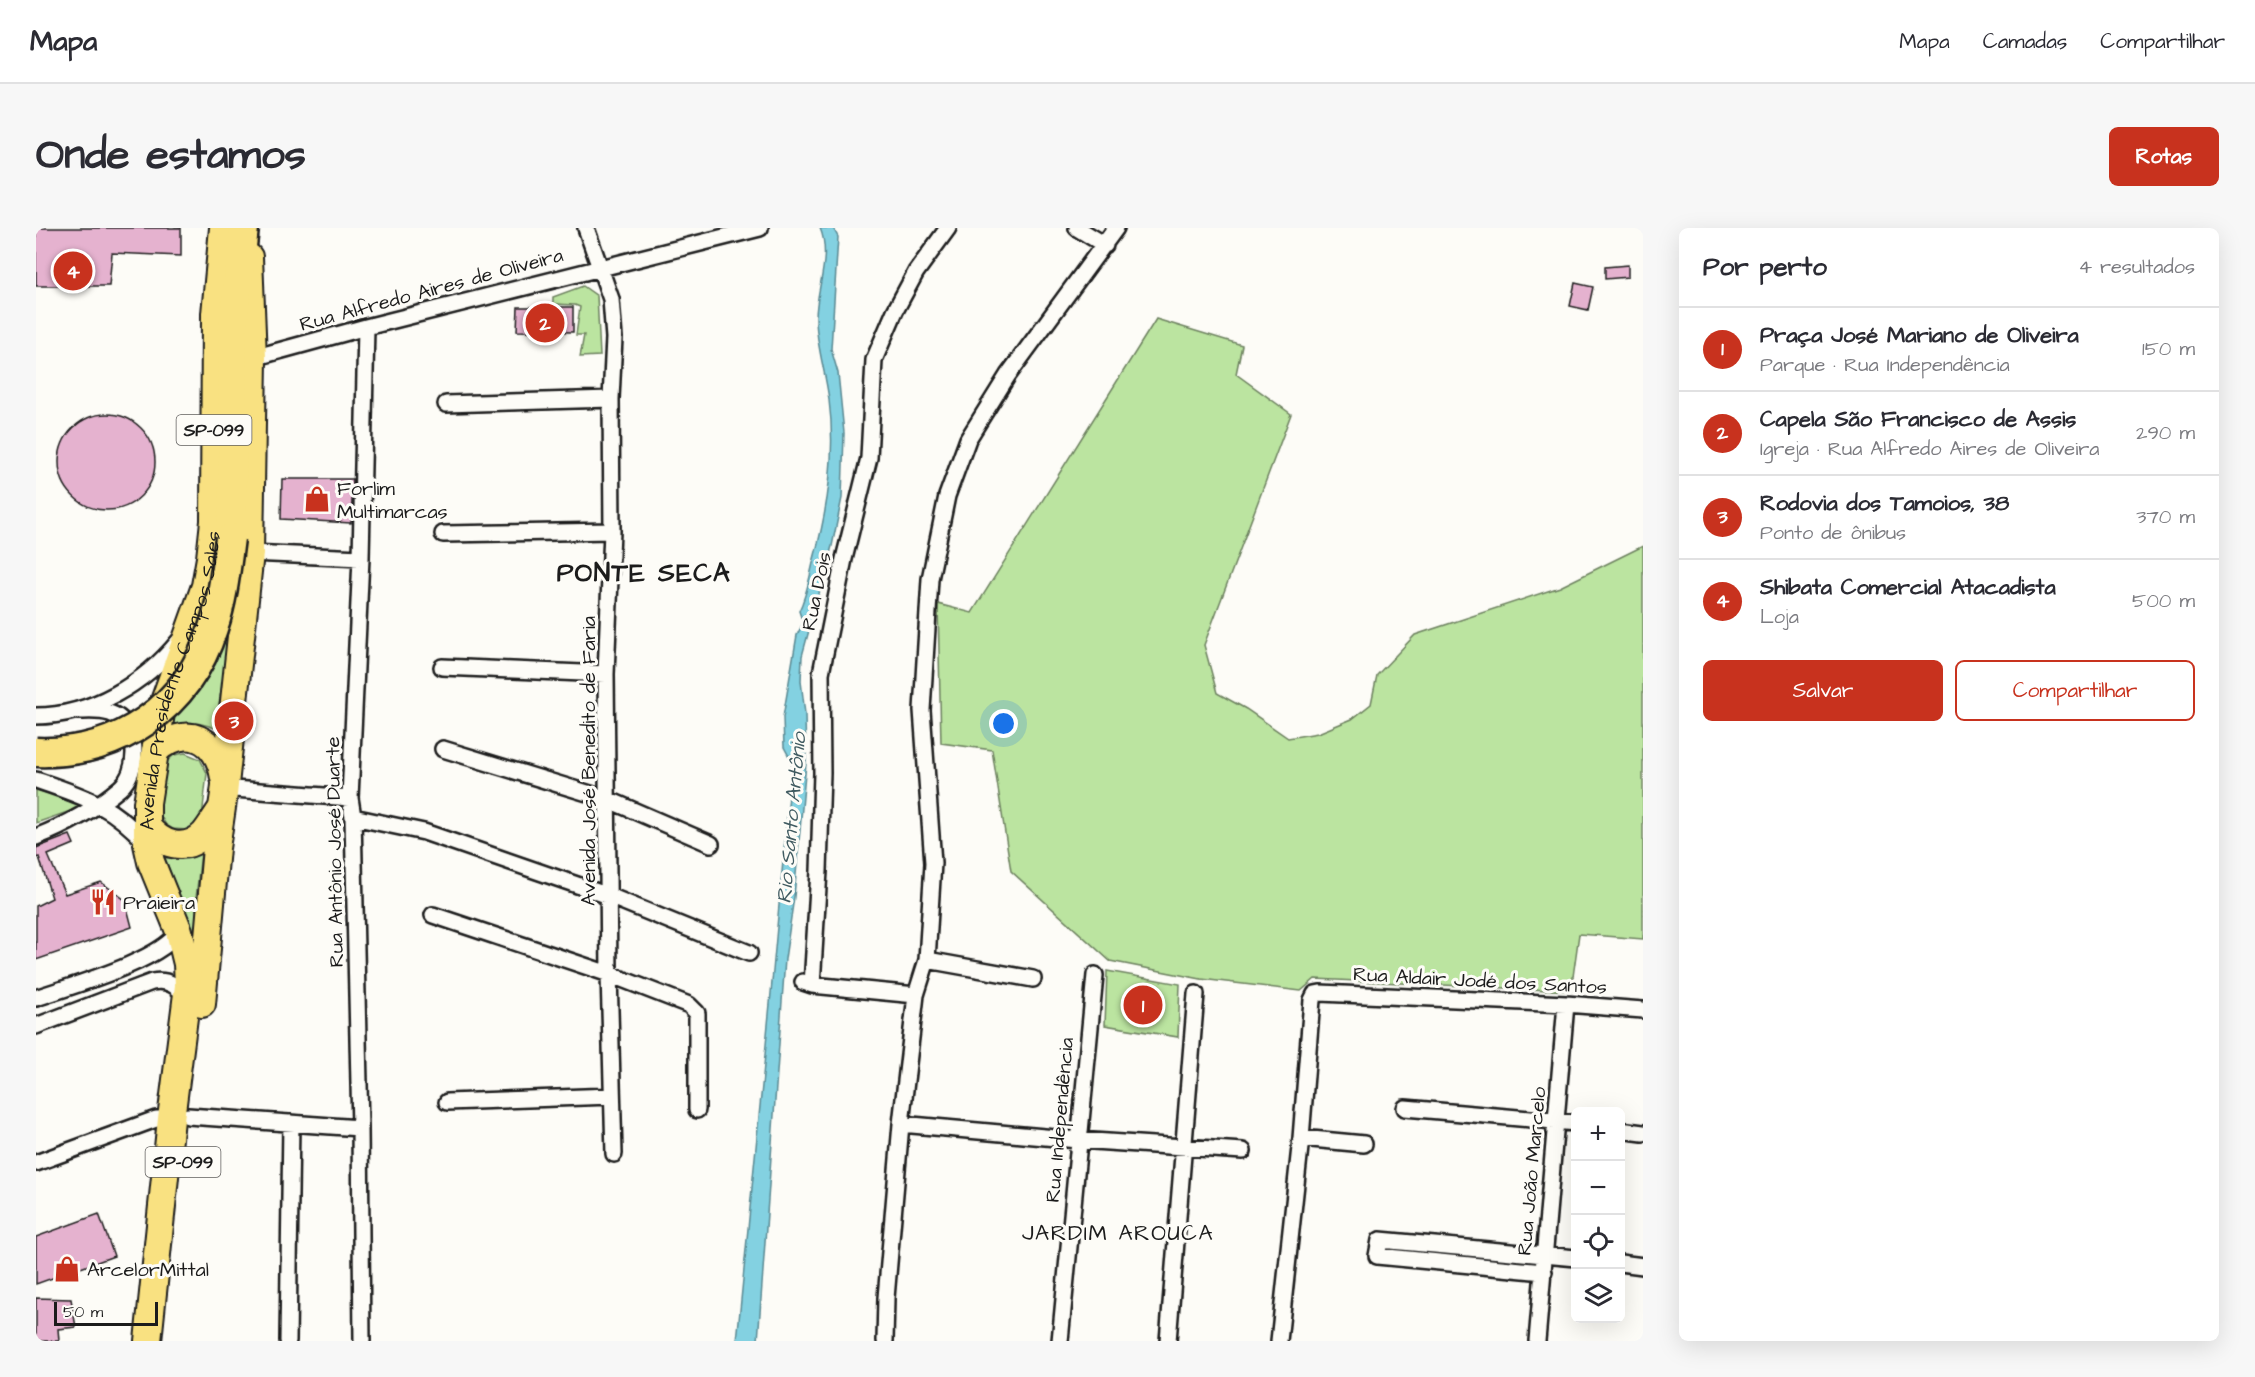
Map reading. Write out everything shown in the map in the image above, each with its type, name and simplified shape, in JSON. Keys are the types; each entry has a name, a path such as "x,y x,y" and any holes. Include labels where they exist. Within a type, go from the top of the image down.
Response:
{"highway":[{"path":"36,752 72,751 108,742 141,726 172,698 197,665 214,627 224,578 240,546 233,499 232,335 245,228"}],"main road":[{"name":"Avenida Presidente Campos Sales","path":"164,1341 188,998 187,964 179,931 151,862 147,835 147,803 162,707 205,586 214,521 214,336 223,228"},
{"name":"Avenida Presidente Campos Sales","path":"148,1341 180,1118 204,983 216,848 223,801 240,546 253,486 253,358 245,228"},
{"name":"SP-099","path":"147,835 179,845 189,843 204,834 223,801 222,770 219,760 215,752 199,739 181,736 155,751"}],"street":[{"name":"Avenida José Benedito de Faria","path":"586,228 611,300 613,316 612,531 606,674 609,974 614,1154"},
{"name":"Rua Alfredo Aires de Oliveira","path":"253,358 366,327 760,228"},
{"name":"Rua Dois","path":"916,995 807,983 819,871 821,673 844,559 869,458 874,360 916,272 948,228"},
{"path":"1077,228 1105,244"},
{"path":"885,1341 886,1298 901,1124 916,995 927,960 933,863 922,710 930,579 947,496 968,439 1008,375 1116,228"},
{"name":"Rua Antônio José Duarte","path":"362,1341 360,1128 353,817 350,798 361,558 366,327"},
{"path":"446,404 611,399"},
{"path":"443,534 612,531"},
{"path":"240,546 361,558"},
{"path":"77,711 109,697 152,670 189,629"},
{"path":"442,667 606,674"},
{"path":"36,716 99,711 118,717 133,739 134,750 129,775 122,787 83,815 36,837"},
{"path":"443,749 607,800 711,844"},
{"path":"36,780 99,803 130,826 147,835"},
{"path":"223,801 234,789 350,798"},
{"path":"353,817 424,832 609,896 749,953"},
{"path":"433,915 609,974 689,1005 697,1013 697,1110"},
{"path":"36,998 139,960 176,938 179,931"},
{"path":"927,960 1033,978"},
{"name":"Rua Independência","path":"1060,1341 1095,975"},
{"path":"36,1026 152,982 169,982 178,987 188,998"},
{"path":"1168,1341 1196,994"},
{"name":"Rua Aldair Jodé dos Santos","path":"1301,1138 1312,1000 1315,994 1566,1004 1643,1010"},
{"name":"Rua João Marcelo","path":"1537,1341 1566,1004"},
{"path":"447,1102 612,1096"},
{"path":"1405,1108 1571,1123"},
{"path":"36,1163 156,1119 180,1118 360,1128"},
{"path":"288,1341 291,1123"},
{"path":"901,1124 1078,1140 1243,1151"},
{"path":"1625,1131 1643,1133"},
{"path":"1279,1341 1301,1138 1364,1144"},
{"path":"1544,1272 1377,1256 1380,1240 1571,1258"},
{"path":"1625,1264 1643,1266"}],"green space":[{"path":"583,286 597,296 600,356 580,357 584,335 576,335 580,307 553,304 553,297"},
{"path":"1156,319 1242,345 1236,374 1291,414 1204,645 1217,693 1246,709 1288,738 1318,733 1352,719 1371,704 1377,675 1415,635 1560,587 1643,546 1643,939 1579,934 1571,991 1315,979 1301,991 1201,979 1110,961 1011,871 992,750 941,743 938,604 972,613"},
{"path":"236,600 215,728 193,723 171,725 172,712"},
{"path":"185,753 200,759 207,773 202,817 198,824 188,830 173,829 166,825 160,815 159,807 165,763 174,755"},
{"path":"36,790 78,802 79,808 36,823"},
{"path":"201,852 196,898 197,963 184,909 165,858 187,858"},
{"path":"1107,971 1180,984 1178,1037 1105,1025"}],"water":[{"name":"Rio Santo Antônio","path":"820,228 833,228 838,237 831,349 838,373 844,433 842,498 832,546 802,656 801,681 805,714 806,763 794,897 785,959 758,1341 737,1341 792,762 784,747 783,717 797,635 803,623 799,611 823,520 831,460 829,400 816,328 824,261"}],"building":[{"path":"36,228 181,228 181,256 112,253 109,286 36,286"},
{"path":"1628,265 1628,277 1605,279 1605,267"},
{"path":"1575,283 1593,287 1588,310 1570,306"},
{"path":"518,307 573,307 573,332 517,331"},
{"path":"107,414 125,417 141,428 152,444 155,462 152,480 141,496 125,507 107,510 89,507 73,496 62,480 59,462 62,444 73,428 89,417"},
{"name":"Forlim Multimarcas","path":"282,479 353,479 351,523 281,519"},
{"path":"70,835 74,844 48,855 65,894 101,882 125,900 132,927 36,960 36,906 52,898 39,857 36,858 36,848"},
{"path":"99,1214 114,1256 36,1284 36,1237"},
{"path":"36,1298 71,1299 76,1327 58,1329 59,1341 36,1341"}],"place":[{"name":"Shibata Comercial Atacadista","path":"73,271"},
{"name":"Capela São Francisco de Assis","path":"545,323"},
{"name":"Forlim Multimarcas","path":"317,499"},
{"name":"Rodovia dos Tamoios, 38","path":"234,721"},
{"name":"Praieira","path":"103,902"},
{"name":"Praça José Mariano de Oliveira","path":"1143,1005"},
{"name":"ArcelorMittal","path":"67,1269"}],"district":[{"name":"PONTE SECA","path":"644,572"},
{"name":"JARDIM AROUCA","path":"1118,1232"}]}
